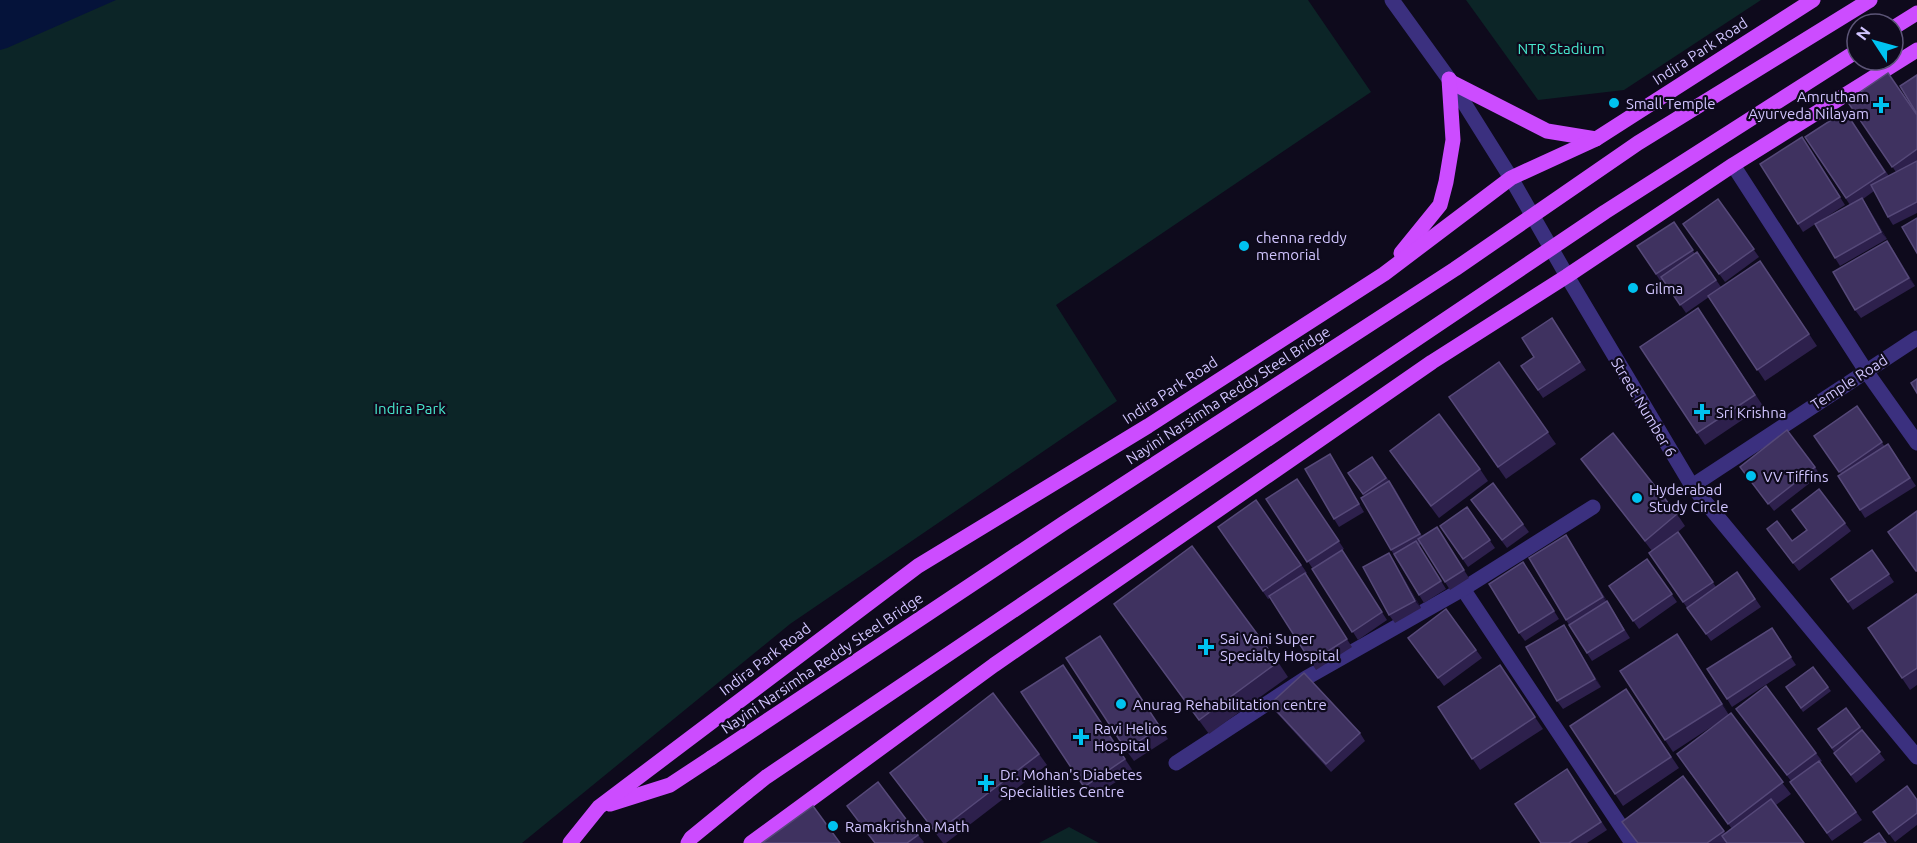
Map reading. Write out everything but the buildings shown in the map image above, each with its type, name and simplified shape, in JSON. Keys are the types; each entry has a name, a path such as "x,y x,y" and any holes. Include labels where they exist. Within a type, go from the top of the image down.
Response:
{"main road":[{"name":"Indira Park Road","path":"570,843 599,807 918,566 1148,426 1384,274 1511,178 1596,139 1814,0"},
{"name":"Nayini Narsimha Reddy Steel Bridge","path":"599,807 670,785 1064,523 1455,269 1638,143 1870,0"},
{"path":"751,843 1004,658 1432,362 1567,276 1733,165 1917,50"},
{"path":"688,843 691,838 766,777 1057,579 1362,377 1605,212 1845,59"},
{"path":"1450,80 1547,131 1596,139"},
{"path":"1384,274 1440,205 1453,140 1450,80"}],"street":[{"name":"Street Number 6","path":"1392,0 1450,80 1511,178 1692,486 1917,757"},
{"path":"1733,165 1866,371 1917,443"},
{"name":"Temple Road","path":"1692,486 1917,338"},
{"path":"1176,763 1306,678 1462,589 1593,507"},
{"path":"1462,589 1632,843"}],"green space":[{"name":"Indira Park","path":"0,0 1308,0 1371,92 1056,305 1117,401 790,624 522,843 0,843"},
{"name":"NTR Stadium","path":"1466,0 1761,0 1624,90 1538,100"},
{"path":"1069,827 1099,843 1039,843"}],"water":[{"path":"0,0 116,0 0,50"}],"place":[{"name":"Small Temple","path":"1614,103"},
{"name":"Amrutham Ayurveda Nilayam","path":"1881,105"},
{"name":"chenna reddy memorial","path":"1244,246"},
{"name":"Gilma","path":"1633,288"},
{"name":"Sri Krishna","path":"1702,412"},
{"name":"VV Tiffins","path":"1751,476"},
{"name":"Hyderabad Study Circle","path":"1637,498"},
{"name":"Sai Vani Super Specialty Hospital","path":"1206,647"},
{"name":"Anurag Rehabilitation centre","path":"1121,704"},
{"name":"Ravi Helios Hospital","path":"1081,737"},
{"name":"Dr. Mohan's Diabetes Specialities Centre","path":"986,783"},
{"name":"Ramakrishna Math","path":"833,826"}]}
